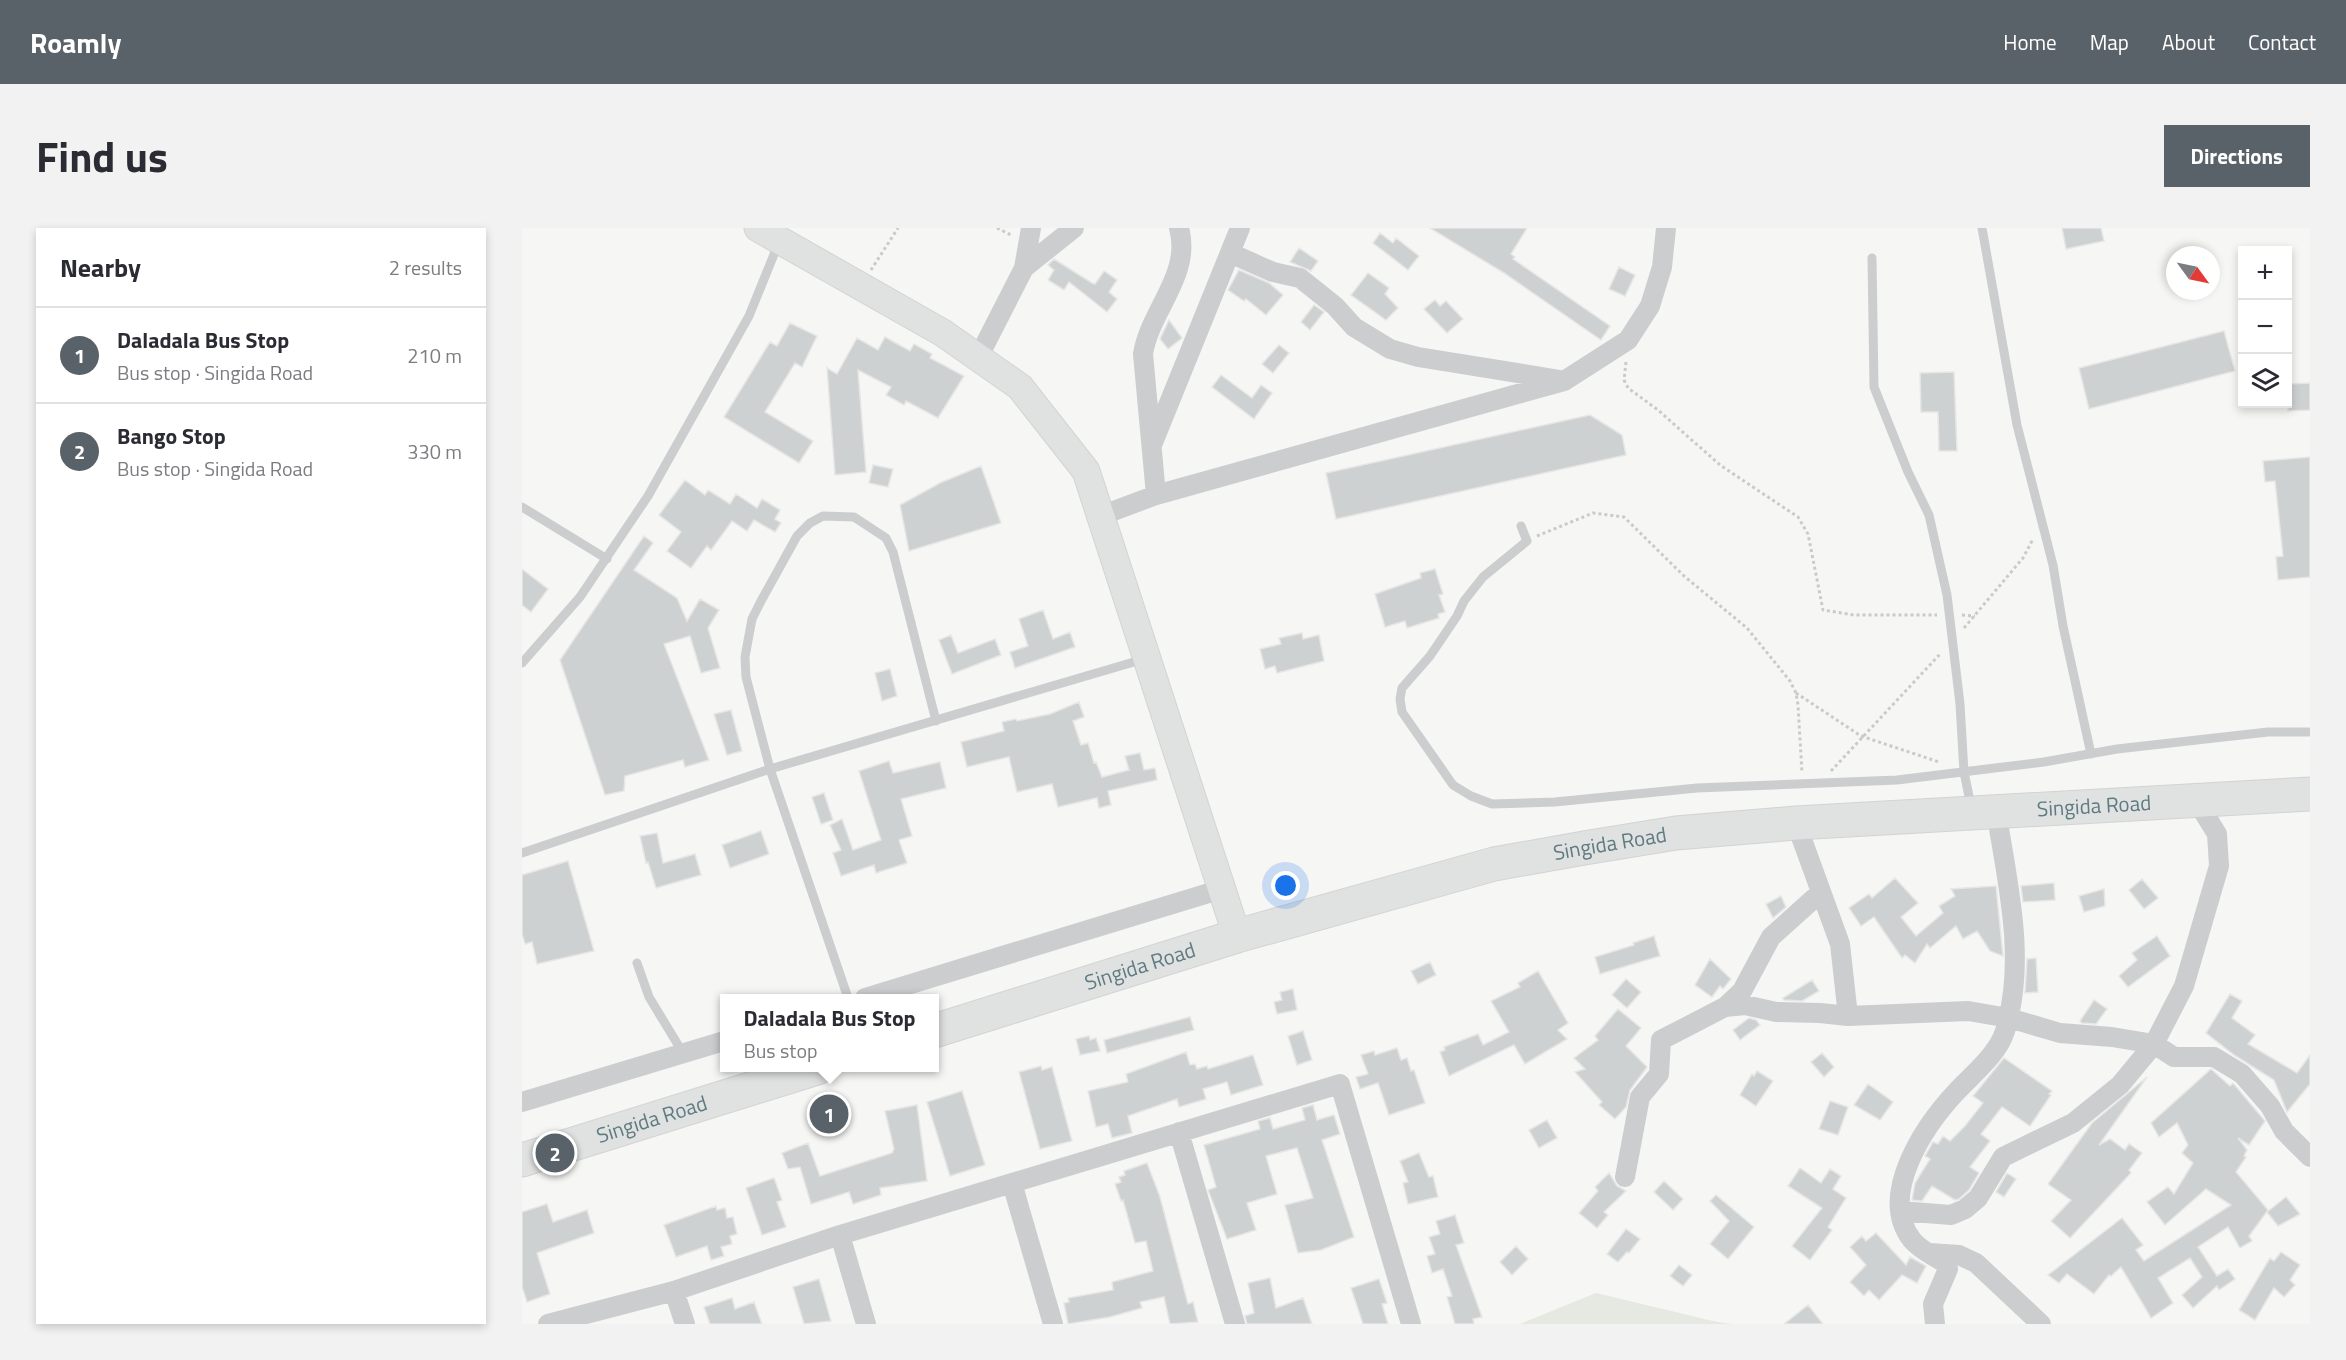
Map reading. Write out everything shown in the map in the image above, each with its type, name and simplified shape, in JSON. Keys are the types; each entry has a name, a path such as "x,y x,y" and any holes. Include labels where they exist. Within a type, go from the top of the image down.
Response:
{"highway":[{"name":"Singida Road","path":"939,1029 1237,936 1494,864 1676,833 1984,811 2310,794"},
{"name":"Singida Road","path":"522,1160 804,1072"}],"street":[{"path":"978,358 1024,268 1031,228"},
{"path":"1024,268 1074,228"},
{"path":"1156,495 1150,450 1143,354 1149,332 1181,262 1183,242 1179,228"},
{"path":"1150,450 1240,228"},
{"path":"1100,516 1156,495 1564,381 1628,340 1650,306 1662,267 1666,228"},
{"path":"769,234 943,333 1020,387 1086,471 1237,936"},
{"path":"1230,253 1273,272 1300,278 1335,306 1354,327 1390,349 1418,357 1564,381"},
{"path":"1900,1211 1944,1215 1965,1209 1978,1198 2003,1157 2073,1123 2120,1085 2154,1044 2184,986 2219,866 2217,834 2196,800"},
{"path":"1935,1324 1934,1304 1948,1269 1946,1264 1913,1241 1900,1211 1900,1191 1916,1148 1938,1111 1996,1049 2009,1018 2015,965 2014,941 1984,811"},
{"path":"1796,823 1840,944 1848,1016"},
{"path":"881,994 1222,889"},
{"path":"1725,1008 1742,991 1771,937 1821,893"},
{"path":"1625,1177 1640,1097 1659,1074 1660,1040 1725,1008 1745,1005 1776,1012 1820,1012 1848,1016 1968,1011 2009,1018 2060,1033 2112,1036 2154,1044 2174,1057 2214,1057 2242,1074 2270,1106 2284,1131 2310,1157"},
{"path":"522,1102 720,1042"},
{"path":"548,1324 674,1291 840,1235 1340,1084 1411,1324"},
{"path":"1179,1132 1235,1324"},
{"path":"1012,1183 1053,1324"},
{"path":"840,1235 866,1324"},
{"path":"1927,1252 1959,1255 1976,1263 2041,1324"},
{"path":"674,1291 685,1324"}],"lane":[{"path":"1982,228 2017,425 2053,565 2091,754"},
{"path":"522,663 580,597 648,496 749,316 769,234"},
{"path":"1872,258 1874,387 1908,472 1929,515 1949,615 1964,772 1984,811"},
{"path":"522,507 607,559"},
{"path":"846,994 770,769 746,677 747,637 760,601 797,536 823,516 854,517 886,538 893,552 936,721"},
{"path":"1521,526 1527,541 1483,577 1464,601 1457,616 1430,657 1402,688 1400,699 1402,712 1454,785 1471,796 1492,804 1556,802 1697,788 1897,780 2268,732 2310,732"},
{"path":"522,853 770,769 1146,658"},
{"path":"637,963 649,997 683,1053"}],"path":[{"path":"861,286 898,228"},
{"path":"1628,340 1624,380 1628,388 1658,410 1720,465 1798,517 1808,534 1823,610 1879,616 1975,616"},
{"path":"1527,541 1593,513 1624,517 1684,576 1747,628 1783,672 1796,693 1861,736 1964,772"},
{"path":"1796,693 1803,784"},
{"path":"1820,783 1861,736"}],"shaded area":[{"path":"1596,1293 1717,1322 1732,1324 1520,1324"}],"building":[{"path":"1430,228 1527,228 1511,254 1515,257 1513,259 1610,326 1601,340 1504,273"},
{"path":"2062,228 2101,228 2104,241 2066,249"},
{"path":"1380,233 1393,243 1396,238 1419,256 1408,270 1373,243"},
{"path":"1299,248 1318,261 1311,271 1290,262"},
{"path":"1054,259 1095,284 1104,271 1117,280 1109,292 1117,299 1107,312 1069,282 1064,290 1048,280 1054,270 1048,265"},
{"path":"1619,267 1635,275 1625,296 1609,289"},
{"path":"1239,270 1269,283 1283,295 1266,315 1246,299 1244,301 1228,290"},
{"path":"1368,273 1389,288 1385,294 1398,308 1386,320 1351,295"},
{"path":"1435,300 1440,306 1446,301 1463,319 1447,333 1424,309"},
{"path":"1314,305 1324,312 1310,330 1301,322"},
{"path":"1169,320 1182,338 1168,349 1160,339"},
{"path":"790,323 817,336 802,367 795,363 765,412 813,441 799,463 724,417 770,342 777,346"},
{"path":"2224,331 2235,371 2089,409 2079,368"},
{"path":"885,337 910,351 914,344 932,354 930,358 964,376 938,418 906,401 904,405 886,395 891,387 858,370 866,472 835,475 827,368 837,374 857,338 878,350"},
{"path":"1279,345 1289,353 1273,373 1262,364"},
{"path":"1954,372 1957,451 1939,451 1938,412 1921,412 1920,373"},
{"path":"1221,375 1252,398 1261,385 1272,393 1254,419 1212,387"},
{"path":"2310,383 2310,410 2288,411 2288,408 2292,408 2292,384"},
{"path":"1590,415 1622,435 1626,455 1336,519 1326,473"},
{"path":"2310,457 2310,577 2278,580 2276,557 2283,556 2275,481 2265,482 2263,461"},
{"path":"873,465 893,469 888,487 869,483"},
{"path":"981,466 1001,523 909,551 900,505 940,483"},
{"path":"685,480 705,495 708,490 730,504 736,494 757,508 762,499 780,510 775,519 781,523 775,532 754,520 747,531 732,521 711,550 707,546 691,568 667,551 681,532 659,515"},
{"path":"644,536 653,543 634,570 677,598 687,621 700,599 719,610 708,628 720,668 701,673 690,636 664,644 709,760 685,767 683,760 625,776 624,791 605,795 560,660"},
{"path":"522,569 548,589 531,612 522,605"},
{"path":"1435,569 1443,594 1439,595 1445,612 1438,614 1439,618 1407,628 1405,621 1385,627 1375,594 1421,578 1420,573"},
{"path":"1043,610 1053,639 1070,632 1075,647 1015,668 1010,652 1028,646 1019,619"},
{"path":"1302,633 1303,639 1319,635 1324,661 1277,673 1275,666 1265,669 1260,649 1281,644 1279,638"},
{"path":"951,635 958,653 995,639 1001,655 952,674 939,640"},
{"path":"890,669 897,696 882,701 875,673"},
{"path":"1079,702 1084,717 1073,721 1081,745 1088,743 1094,763 1096,762 1102,777 1129,770 1125,756 1140,753 1144,770 1155,768 1157,780 1108,791 1111,805 1099,808 1097,798 1058,807 1052,784 1017,792 1009,757 967,767 961,742 1004,731 1002,722 1050,714"},
{"path":"731,710 742,751 727,755 714,714"},
{"path":"889,761 893,773 940,762 946,788 901,799 912,836 899,840 907,863 876,873 874,865 841,876 833,853 841,850 830,825 842,819 853,850 881,840 859,771"},
{"path":"824,793 833,820 821,824 812,797"},
{"path":"761,831 769,854 730,868 722,845"},
{"path":"657,833 663,863 695,854 701,875 656,888 648,862 646,863 640,836"},
{"path":"568,861 594,951 537,964 532,942 525,944 522,934 522,875"},
{"path":"1895,878 1918,903 1901,917 1916,936 1943,913 1939,906 1955,896 1951,889 1996,886 2003,956 1990,951 1977,931 1963,939 1956,926 1930,948 1927,944 1915,963 1905,955 1902,958 1874,917 1861,926 1849,908 1869,894 1872,898"},
{"path":"2142,879 2158,898 2144,909 2129,890"},
{"path":"2054,883 2055,900 2023,902 2021,886"},
{"path":"2104,889 2105,906 2084,912 2079,896"},
{"path":"1781,896 1786,907 1773,918 1766,904"},
{"path":"1654,936 1660,956 1600,974 1595,957"},
{"path":"2157,936 2170,956 2128,987 2119,976 2137,960 2132,953"},
{"path":"2036,958 2038,992 2025,993 2027,959"},
{"path":"1710,959 1731,979 1723,989 1720,986 1712,997 1695,985"},
{"path":"1430,962 1436,975 1418,984 1411,971"},
{"path":"1538,971 1568,1023 1558,1030 1567,1039 1525,1064 1514,1045 1449,1076 1440,1052 1445,1050 1444,1047 1478,1034 1483,1045 1509,1032 1491,1001 1520,987 1518,983"},
{"path":"1626,979 1641,992 1627,1008 1612,995"},
{"path":"1812,980 1819,991 1802,1001 1784,1000 1783,998"},
{"path":"1293,989 1297,1010 1277,1014 1274,1002 1282,1000 1280,992"},
{"path":"2230,994 2242,1001 2232,1018 2255,1035 2248,1044 2297,1073 2310,1055 2310,1084 2287,1112 2274,1080 2234,1055 2206,1033"},
{"path":"2094,1000 2107,1009 2096,1024 2082,1023 2080,1021"},
{"path":"1618,1009 1641,1028 1626,1046 1647,1067 1630,1090 1626,1107 1615,1119 1599,1105 1602,1102 1575,1072 1585,1069 1574,1058 1598,1040 1595,1036"},
{"path":"1190,1017 1194,1030 1107,1053 1104,1040"},
{"path":"1749,1018 1756,1020 1760,1025 1740,1040 1733,1030"},
{"path":"1303,1031 1312,1060 1297,1065 1288,1036"},
{"path":"1089,1036 1090,1040 1096,1038 1100,1051 1080,1055 1076,1039"},
{"path":"1397,1048 1401,1060 1407,1058 1411,1071 1414,1070 1425,1103 1389,1115 1378,1083 1360,1089 1356,1077 1368,1074 1361,1055 1374,1051 1375,1055"},
{"path":"1186,1052 1190,1065 1195,1064 1197,1069 1207,1066 1208,1069 1253,1055 1263,1085 1231,1095 1227,1082 1203,1089 1206,1099 1179,1107 1177,1099 1128,1116 1132,1133 1112,1138 1108,1124 1096,1127 1088,1091 1128,1082 1126,1074"},
{"path":"1822,1053 1834,1067 1824,1077 1811,1062"},
{"path":"2004,1058 2052,1091 2049,1094 2051,1095 2030,1126 2002,1107 1981,1134 1990,1141 1970,1167 1979,1173 1969,1190 1959,1199 1955,1200 1932,1186 1922,1201 1912,1200 1915,1183 1930,1159 1925,1156 1933,1142 1938,1144 1943,1136 1950,1141 1965,1126 1983,1103 1973,1096"},
{"path":"1041,1066 1042,1070 1052,1067 1072,1141 1040,1149 1019,1072"},
{"path":"2211,1069 2230,1086 2233,1083 2265,1121 2249,1145 2238,1138 2247,1150 2244,1156 2246,1157 2236,1172 2268,1210 2249,1236 2252,1241 2240,1248 2228,1227 2198,1247 2217,1276 2228,1269 2235,1279 2219,1290 2217,1286 2193,1308 2182,1295 2202,1277 2190,1258 2158,1278 2173,1303 2151,1318 2121,1267 2111,1276 2109,1275 2094,1294 2067,1274 2059,1283 2048,1275 2122,1218 2143,1245 2136,1250 2144,1261 2231,1205 2206,1189 2165,1225 2147,1202 2168,1187 2174,1194 2193,1163 2182,1153 2188,1145 2177,1123 2159,1137 2151,1123"},
{"path":"1757,1071 1773,1081 1756,1106 1740,1095 1752,1074 1754,1076"},
{"path":"2147,1077 2099,1145 2110,1139 2125,1150 2129,1144 2142,1153 2129,1170 2131,1173 2070,1238 2051,1221 2071,1200 2048,1184 2092,1123"},
{"path":"1868,1084 1893,1102 1880,1120 1854,1105"},
{"path":"962,1091 985,1165 950,1176 927,1102"},
{"path":"1830,1101 1848,1107 1838,1135 1819,1129"},
{"path":"917,1105 927,1181 880,1188 881,1195 853,1204 849,1192 811,1204 800,1167 788,1169 782,1153 808,1143 820,1176 892,1153 894,1149 885,1111"},
{"path":"1313,1105 1317,1120 1334,1115 1340,1134 1322,1140 1354,1237 1321,1250 1298,1253 1285,1205 1313,1198 1297,1148 1266,1156 1277,1194 1247,1203 1256,1230 1227,1239 1208,1190 1216,1187 1204,1145 1260,1129 1258,1121 1270,1118 1273,1129 1305,1120 1302,1108"},
{"path":"1547,1120 1557,1138 1539,1148 1529,1130"},
{"path":"1419,1153 1429,1177 1433,1176 1438,1197 1408,1204 1403,1183 1408,1182 1400,1161"},
{"path":"1147,1163 1160,1197 1188,1304 1193,1302 1198,1322 1170,1324 1164,1297 1140,1302 1142,1308 1110,1317 1068,1324 1064,1303 1069,1302 1068,1298 1113,1290 1112,1282 1153,1271 1146,1241 1135,1243 1123,1200 1121,1201 1115,1184 1121,1182 1119,1177 1125,1175 1124,1171"},
{"path":"1800,1168 1821,1183 1830,1169 1841,1176 1833,1189 1846,1198 1828,1227 1832,1230 1810,1260 1792,1246 1822,1208 1788,1186"},
{"path":"1609,1173 1617,1186 1626,1191 1604,1212 1608,1215 1597,1228 1579,1213 1598,1191 1595,1187"},
{"path":"2007,1173 2016,1179 2004,1197 1996,1192"},
{"path":"774,1178 782,1200 777,1202 786,1227 762,1235 746,1188"},
{"path":"1664,1181 1683,1199 1673,1210 1654,1192"},
{"path":"1716,1195 1754,1227 1728,1259 1710,1244 1729,1221 1710,1201"},
{"path":"2286,1197 2300,1214 2278,1226 2267,1212"},
{"path":"547,1204 553,1222 587,1210 594,1233 537,1253 550,1294 527,1302 522,1287 522,1212"},
{"path":"716,1206 717,1210 725,1208 727,1218 733,1217 737,1234 730,1236 732,1244 721,1247 724,1256 711,1260 707,1246 676,1257 664,1225"},
{"path":"1455,1215 1464,1243 1456,1245 1482,1317 1473,1319 1474,1324 1455,1324 1447,1297 1452,1296 1443,1269 1432,1273 1427,1256 1435,1254 1429,1237 1440,1234 1436,1221"},
{"path":"1626,1229 1640,1239 1618,1262 1607,1254"},
{"path":"1876,1233 1906,1265 1910,1257 1926,1266 1917,1283 1902,1275 1879,1300 1869,1290 1864,1296 1850,1282 1866,1265 1850,1247 1862,1236 1866,1241"},
{"path":"1516,1246 1528,1259 1512,1275 1500,1262"},
{"path":"2281,1252 2300,1265 2290,1280 2295,1285 2284,1297 2274,1288 2255,1320 2239,1310 2270,1258 2274,1261"},
{"path":"1679,1265 1692,1275 1683,1286 1670,1276"},
{"path":"1270,1278 1276,1308 1303,1298 1312,1324 1247,1324 1245,1316 1254,1313 1248,1283"},
{"path":"819,1279 831,1321 804,1324 793,1287"},
{"path":"1379,1279 1387,1303 1382,1304 1388,1324 1363,1324 1351,1288"},
{"path":"732,1298 735,1309 754,1302 762,1324 710,1324 704,1307"},
{"path":"1808,1305 1823,1324 1784,1324"}],"place":[{"name":"Daladala Bus Stop","path":"829,1114"},
{"name":"Bango Stop","path":"555,1153"}]}
